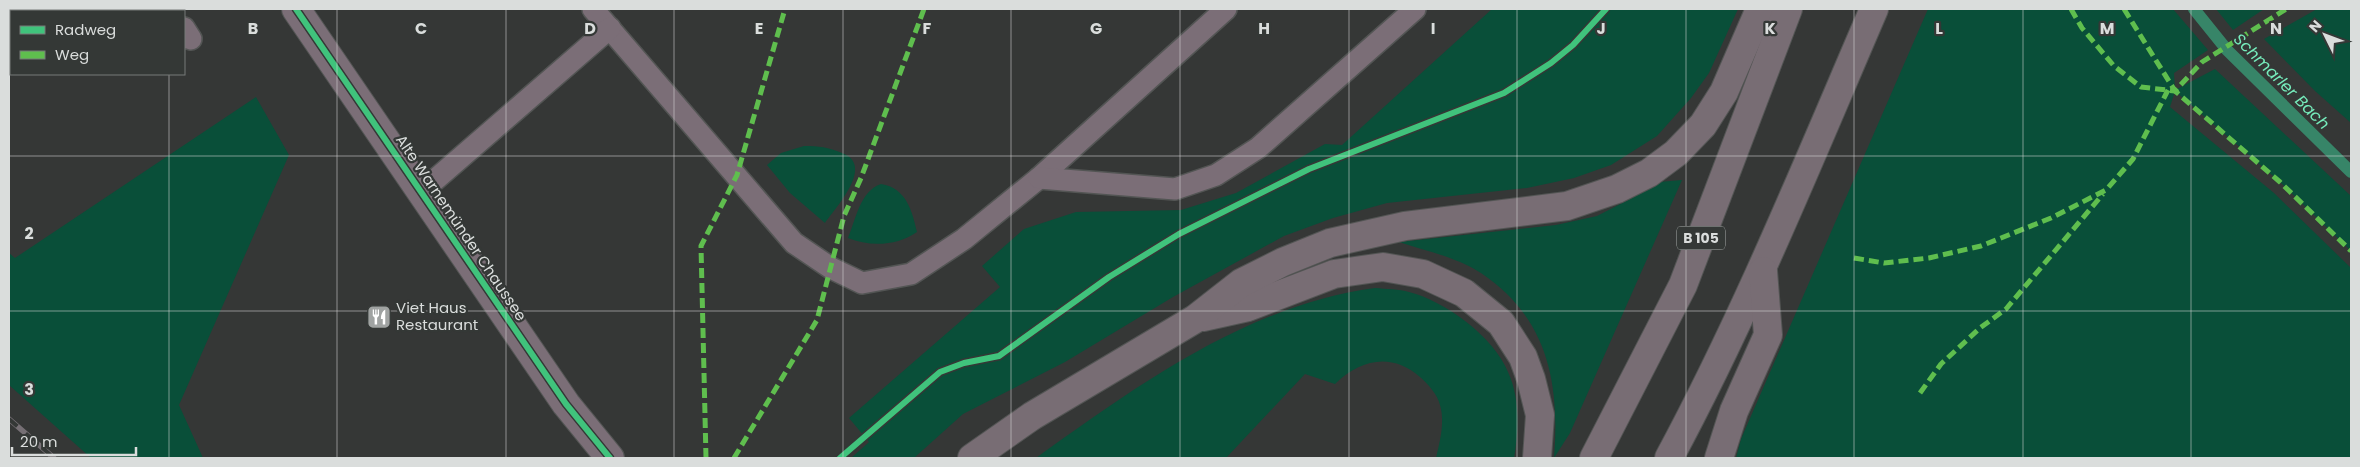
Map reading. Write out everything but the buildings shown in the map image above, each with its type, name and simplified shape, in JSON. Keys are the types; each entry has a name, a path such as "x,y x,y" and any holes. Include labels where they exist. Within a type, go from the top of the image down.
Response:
{"highway":[{"path":"972,458 1032,416 1195,319 1242,283 1283,262 1330,243 1405,226 1567,206 1617,189 1649,173 1676,153 1703,125 1724,92 1760,9"},
{"name":"B 105","path":"1594,458 1683,285 1788,9"},
{"path":"1669,458 1704,393 1763,269 1874,9"},
{"path":"1195,319 1248,306 1334,274 1383,267 1423,274 1464,293 1501,322 1522,357 1531,379 1540,415 1537,458"},
{"path":"1719,458 1734,411 1768,335 1763,269"}],"street":[{"name":"Alte Warnemünder Chaussee","path":"296,9 566,404 610,458"}],"lane":[{"path":"593,9 794,244 831,268 862,283 911,274 964,239 1039,178 1226,9"},
{"path":"1039,178 1175,189 1216,175 1258,148 1414,9"},
{"path":"420,192 610,28"}],"green space":[{"path":"1492,9 1738,9 1709,73 1691,98 1657,136 1611,165 1574,178 1527,188 1387,203 1333,218 1284,236 1173,297 1065,362 963,414 914,458 851,458 869,442 849,418 1000,287 982,266 1024,229 1076,212 1181,210 1236,193 1325,144 1342,145"},
{"path":"1928,9 2173,9 2208,50 2174,73 2175,90 2215,69 2351,196 2351,251 2280,182 2175,91 2170,107 2274,193 2351,268 2351,458 1736,458 1741,439"},
{"path":"2216,9 2264,9 2233,30"},
{"path":"2317,9 2351,9 2351,123 2315,91 2264,39"},
{"path":"256,97 289,155 179,405 203,458 91,458 9,385 9,253 15,258"},
{"path":"804,146 823,147 842,153 851,159 855,167 850,186 825,223 790,193 767,165 781,153"},
{"path":"1682,180 1570,433 1554,458 1555,404 1551,378 1545,354 1522,310 1504,291 1471,267 1399,242 1556,225 1597,216 1659,182"},
{"path":"881,184 890,186 902,195 910,208 917,232 901,240 883,244 865,243 848,238 863,199"},
{"path":"1375,288 1405,291 1438,303 1467,322 1492,346 1508,372 1515,392 1517,436 1514,458 1436,458 1442,425 1439,401 1432,389 1409,369 1398,364 1376,362 1365,364 1355,369 1335,384 1305,374 1226,458 1036,458 1114,403 1155,377 1196,352 1239,330 1283,311 1328,297"}],"waterway":[{"name":"Schmarler Bach","path":"2194,9 2227,50 2351,172"}],"railway":[{"path":"9,419 54,458"}],"marked path":[{"path":"706,458 701,246 737,175 785,9"},
{"path":"734,458 817,320 844,216 861,178 924,9"},
{"path":"2071,9 2082,28 2114,66 2141,87 2175,91 2280,182 2351,251"},
{"path":"2124,9 2175,91 2202,62 2286,9"},
{"path":"1854,258 1884,263 1929,258 1981,246 2051,218 2106,190 2133,159 2168,90"},
{"path":"1920,393 1941,364 1980,328 2006,309 2103,194"}],"cycle path":[{"path":"296,9 566,404 610,458"},
{"path":"840,458 940,372 964,363 999,356 1109,277 1179,234 1309,169 1504,93 1551,63 1573,45 1606,9"}],"place":[{"name":"Viet Haus Restaurant","path":"379,317"}]}
